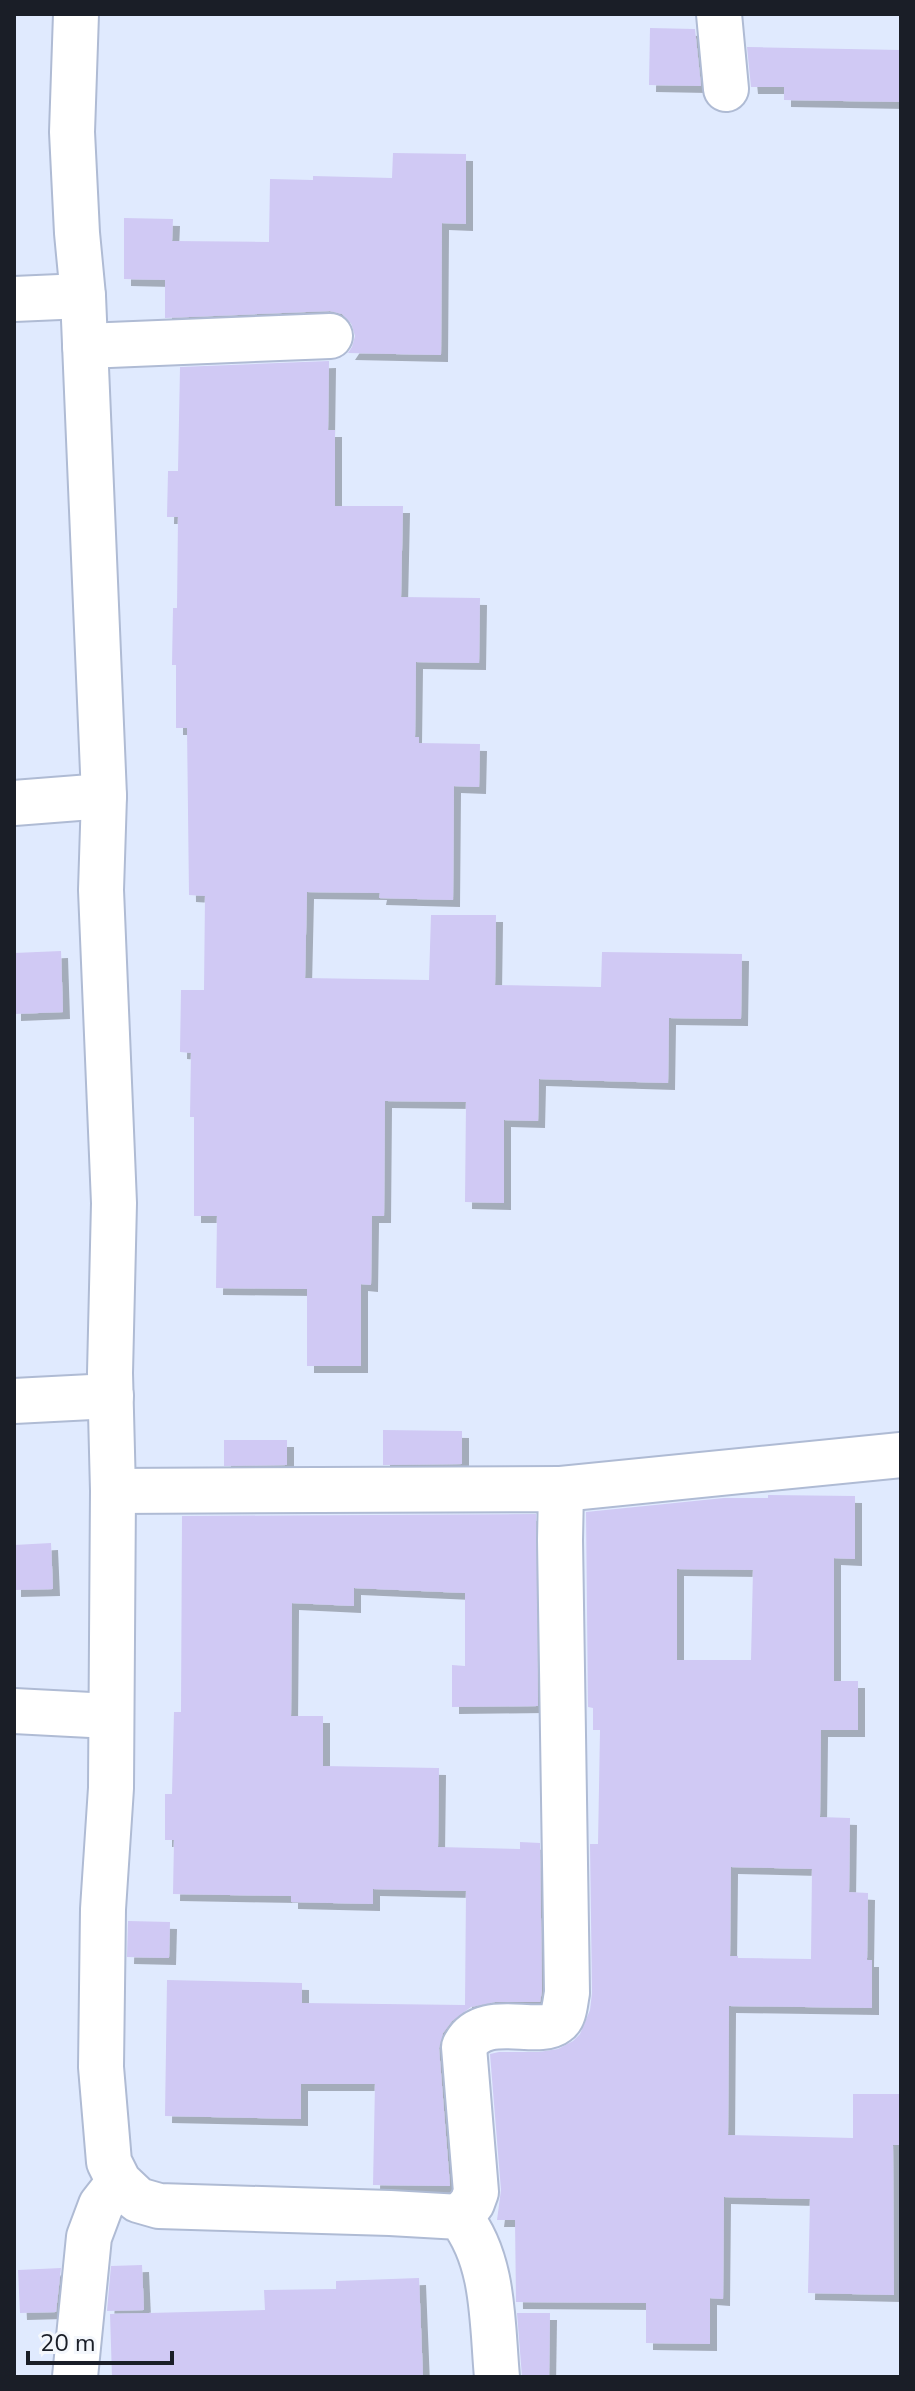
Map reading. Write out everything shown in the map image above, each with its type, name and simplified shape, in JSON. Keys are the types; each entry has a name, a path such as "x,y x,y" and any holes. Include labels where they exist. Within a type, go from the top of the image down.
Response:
{"street":[{"path":"76,14 72,132 83,296 104,796 101,890 114,1203 111,1788 103,1909 101,2067 109,2162 119,2182 138,2200 159,2206 460,2217 470,2229 478,2247 490,2293 497,2377"},
{"path":"719,14 726,89"},
{"path":"14,299 83,296"},
{"path":"85,346 330,336"},
{"path":"14,803 104,796"},
{"path":"14,1401 111,1396"},
{"path":"113,1491 561,1489 901,1455"},
{"path":"460,2217 472,2203 476,2192 464,2047 474,2032 506,2026 556,2024 561,2019 567,1993 561,1489"},
{"path":"14,1711 110,1716"},
{"path":"75,2377 89,2237 101,2205 119,2182"}],"building":[{"path":"650,28 695,29 701,86 649,85"},
{"path":"747,47 901,50 901,102 784,100 784,87 751,87"},
{"path":"393,153 466,154 466,224 442,223 441,355 348,353 355,336 351,323 342,314 330,311 165,318 165,280 124,279 124,218 173,219 172,241 269,242 270,179 313,180 313,176 392,178"},
{"path":"329,361 328,430 335,430 335,506 403,506 401,597 480,598 479,663 416,662 415,737 419,737 419,743 480,744 479,787 454,786 453,900 379,898 380,893 307,892 305,978 429,980 431,915 496,915 495,985 601,987 602,952 742,954 741,1019 669,1018 668,1083 539,1079 538,1121 504,1120 504,1203 465,1202 466,1102 385,1101 384,1216 372,1216 371,1285 361,1284 361,1366 307,1366 307,1289 216,1288 217,1216 194,1216 191,1053 180,1052 181,990 204,990 205,896 189,895 187,728 176,728 176,665 172,665 173,608 177,608 178,517 167,517 168,471 178,471 180,367"},
{"path":"61,951 63,1012 14,1014 14,953"},
{"path":"383,1430 462,1431 462,1464 383,1465"},
{"path":"224,1440 287,1440 287,1465 224,1466"},
{"path":"768,1495 855,1496 855,1559 834,1558 834,1681 858,1681 858,1730 821,1730 820,1817 850,1818 849,1892 868,1893 867,1960 872,1960 872,2008 729,2006 728,2135 853,2138 853,2094 901,2094 901,2145 893,2145 894,2295 808,2293 810,2199 724,2197 723,2299 710,2298 710,2344 646,2343 646,2303 516,2302 515,2220 497,2220 501,2190 490,2054 558,2049 580,2034 590,2010 590,1844 598,1844 600,1730 593,1730 593,1708 588,1707 586,1512 724,1498 768,1498","holes":["677,1569 753,1570 751,1660 677,1660","731,1867 812,1869 811,1959 730,1956"]},
{"path":"536,1514 538,1706 452,1707 452,1665 465,1666 465,1593 354,1588 354,1606 292,1603 291,1716 323,1716 323,1766 439,1768 438,1847 520,1849 520,1842 540,1843 540,2002 495,2002 471,2007 452,2021 443,2033 439,2048 450,2186 373,2185 375,2084 301,2084 301,2119 165,2116 167,1980 302,1983 302,2003 465,2005 466,1891 373,1889 373,1904 291,1902 291,1896 173,1894 174,1840 165,1840 165,1794 172,1794 174,1712 181,1712 182,1516"},
{"path":"51,1543 53,1589 14,1590 14,1545"},
{"path":"128,1921 170,1922 169,1958 127,1957"},
{"path":"142,2265 144,2310 107,2311 111,2266"},
{"path":"61,2268 56,2312 20,2313 18,2270"},
{"path":"419,2278 423,2377 112,2377 110,2314 265,2310 264,2290 336,2289 336,2281"},
{"path":"517,2313 550,2313 549,2377 522,2377"}]}
